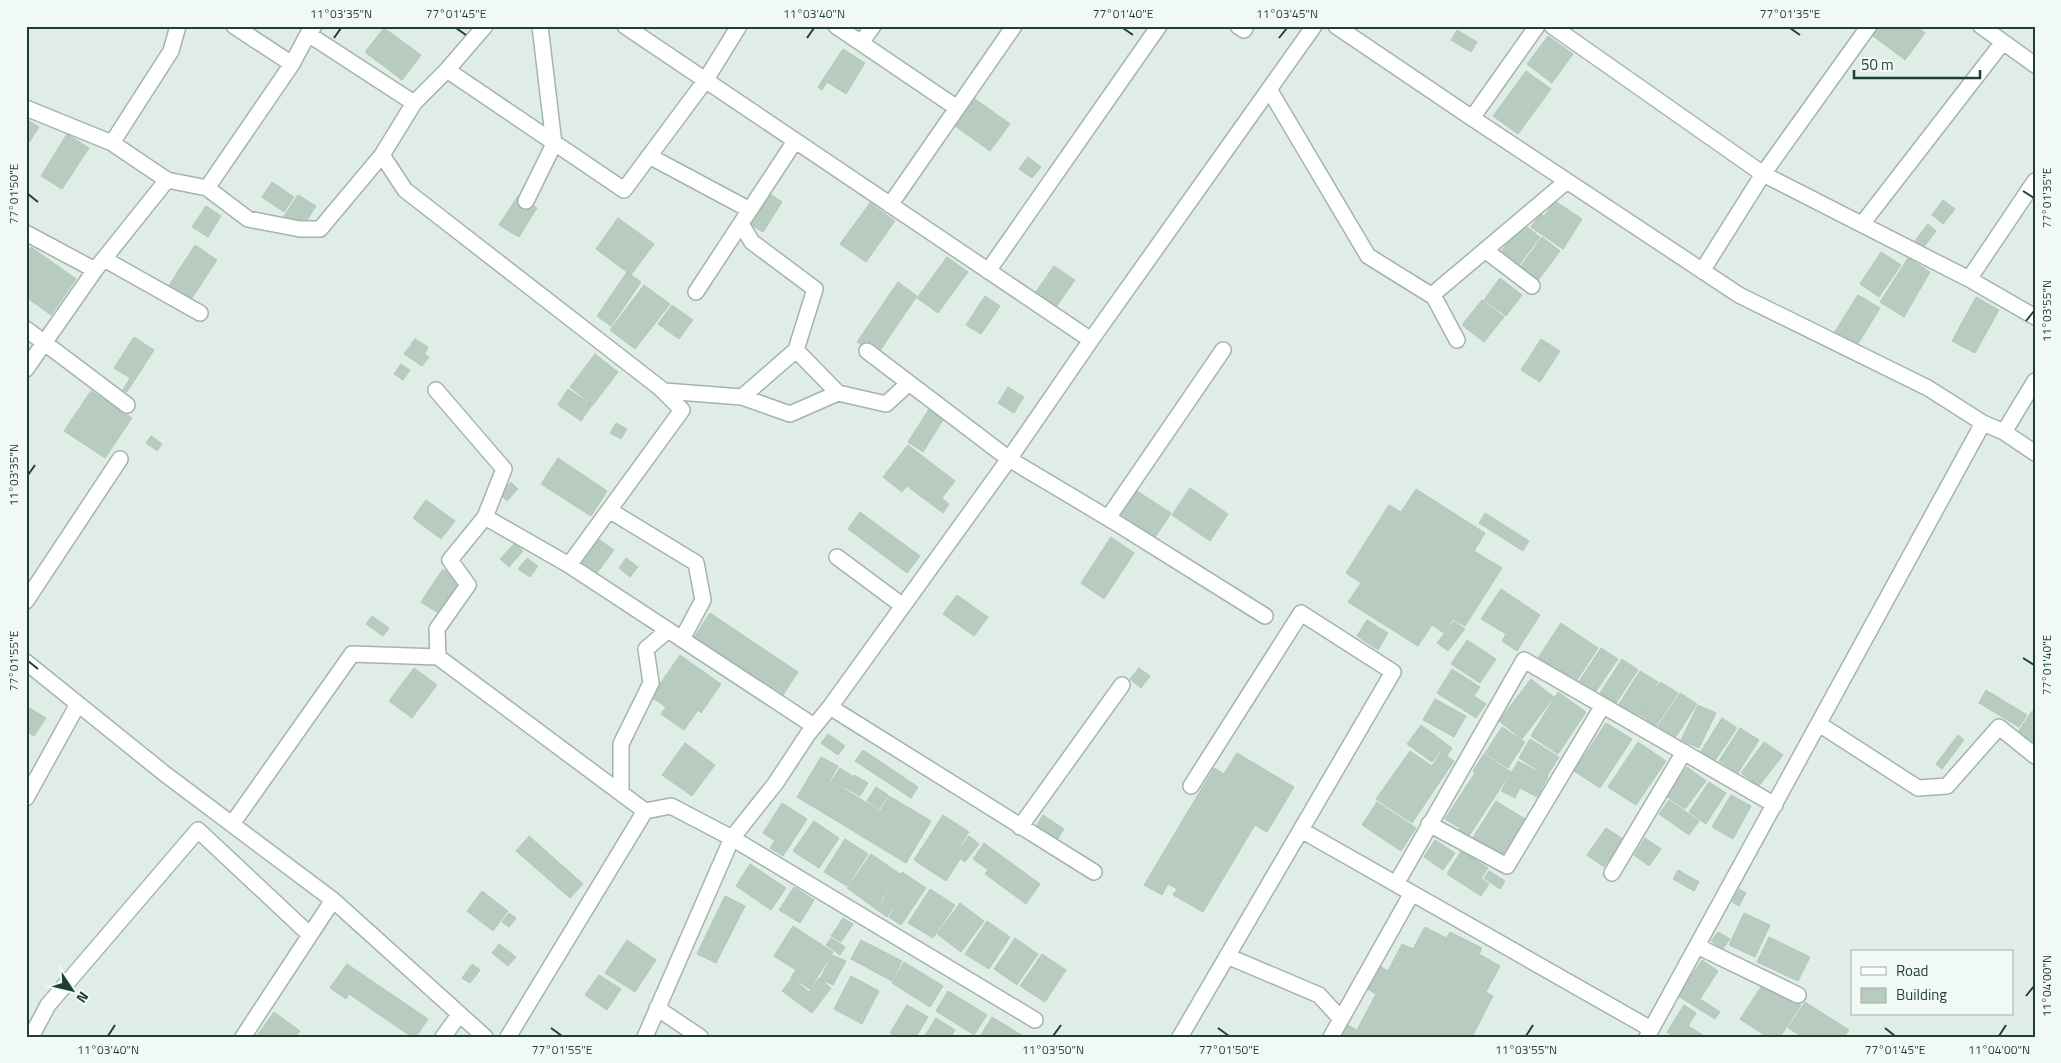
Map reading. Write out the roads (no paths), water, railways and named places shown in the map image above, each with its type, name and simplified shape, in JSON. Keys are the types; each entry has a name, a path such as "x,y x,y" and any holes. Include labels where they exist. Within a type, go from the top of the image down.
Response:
{"street":[{"path":"112,143 171,51 178,26"},
{"path":"234,26 292,64"},
{"path":"26,108 112,143 167,180 207,188 248,219 300,229 320,229 382,155 414,103 447,70 485,26"},
{"path":"526,201 554,144 540,26"},
{"path":"625,26 1091,340"},
{"path":"447,70 624,190 705,80 739,26"},
{"path":"836,26 957,108"},
{"path":"861,43 873,26"},
{"path":"890,205 1014,26"},
{"path":"988,271 1159,26"},
{"path":"1238,26 1244,30 1246,26"},
{"path":"645,1037 732,838 775,784 814,726 830,707 1009,460 1091,340 1314,26"},
{"path":"1336,26 1739,295 1928,388 1983,423 2004,432 2035,454"},
{"path":"1472,118 1537,26"},
{"path":"1552,26 1763,174 1969,279 2035,317"},
{"path":"1702,271 1763,174 1869,26"},
{"path":"1981,26 2035,65"},
{"path":"207,188 292,64 311,30 414,103"},
{"path":"1862,224 2003,42"},
{"path":"1269,88 1368,256 1432,295 1457,340"},
{"path":"696,292 795,141"},
{"path":"382,155 405,190 664,391 742,397 790,414 838,393"},
{"path":"649,156 750,210"},
{"path":"26,369 99,264 167,180"},
{"path":"1432,295 1567,181"},
{"path":"1969,279 2035,181"},
{"path":"740,224 752,242 815,289 796,350 742,397"},
{"path":"26,234 99,264 200,313"},
{"path":"1486,250 1532,286"},
{"path":"26,329 127,405"},
{"path":"796,350 838,393 886,404 909,383"},
{"path":"1108,518 1223,350"},
{"path":"867,351 1009,460 1108,518 1265,616"},
{"path":"2004,432 2035,381"},
{"path":"569,565 682,410 660,388"},
{"path":"436,390 504,469 485,518 450,560 468,585 437,629 438,657"},
{"path":"1301,830 1412,893 1649,1033 1983,423"},
{"path":"26,601 120,459"},
{"path":"609,510 696,563 703,600 682,639"},
{"path":"485,518 569,565 814,726"},
{"path":"837,556 903,606"},
{"path":"1180,1037 1393,672 1301,613 1191,786"},
{"path":"622,793 621,744 651,683 646,649 668,630"},
{"path":"232,824 352,654 438,657 645,811"},
{"path":"1396,884 1524,660 1602,707 1775,805"},
{"path":"26,662 166,774 333,900 485,1037"},
{"path":"1020,827 1122,684"},
{"path":"26,798 78,704"},
{"path":"830,707 1094,872"},
{"path":"1429,824 1507,866 1602,707"},
{"path":"1819,724 1918,788 1947,786 1999,727 2035,756"},
{"path":"1612,872 1684,752"},
{"path":"508,1037 645,811 672,806 732,838 1035,1020"},
{"path":"31,1037 48,1005 198,830 310,936"},
{"path":"1331,1037 1412,893"},
{"path":"243,1037 333,900"},
{"path":"1697,946 1798,995"},
{"path":"1227,956 1319,995 1342,1018"},
{"path":"657,1008 700,1037"},
{"path":"443,1037 460,1015"}]}
